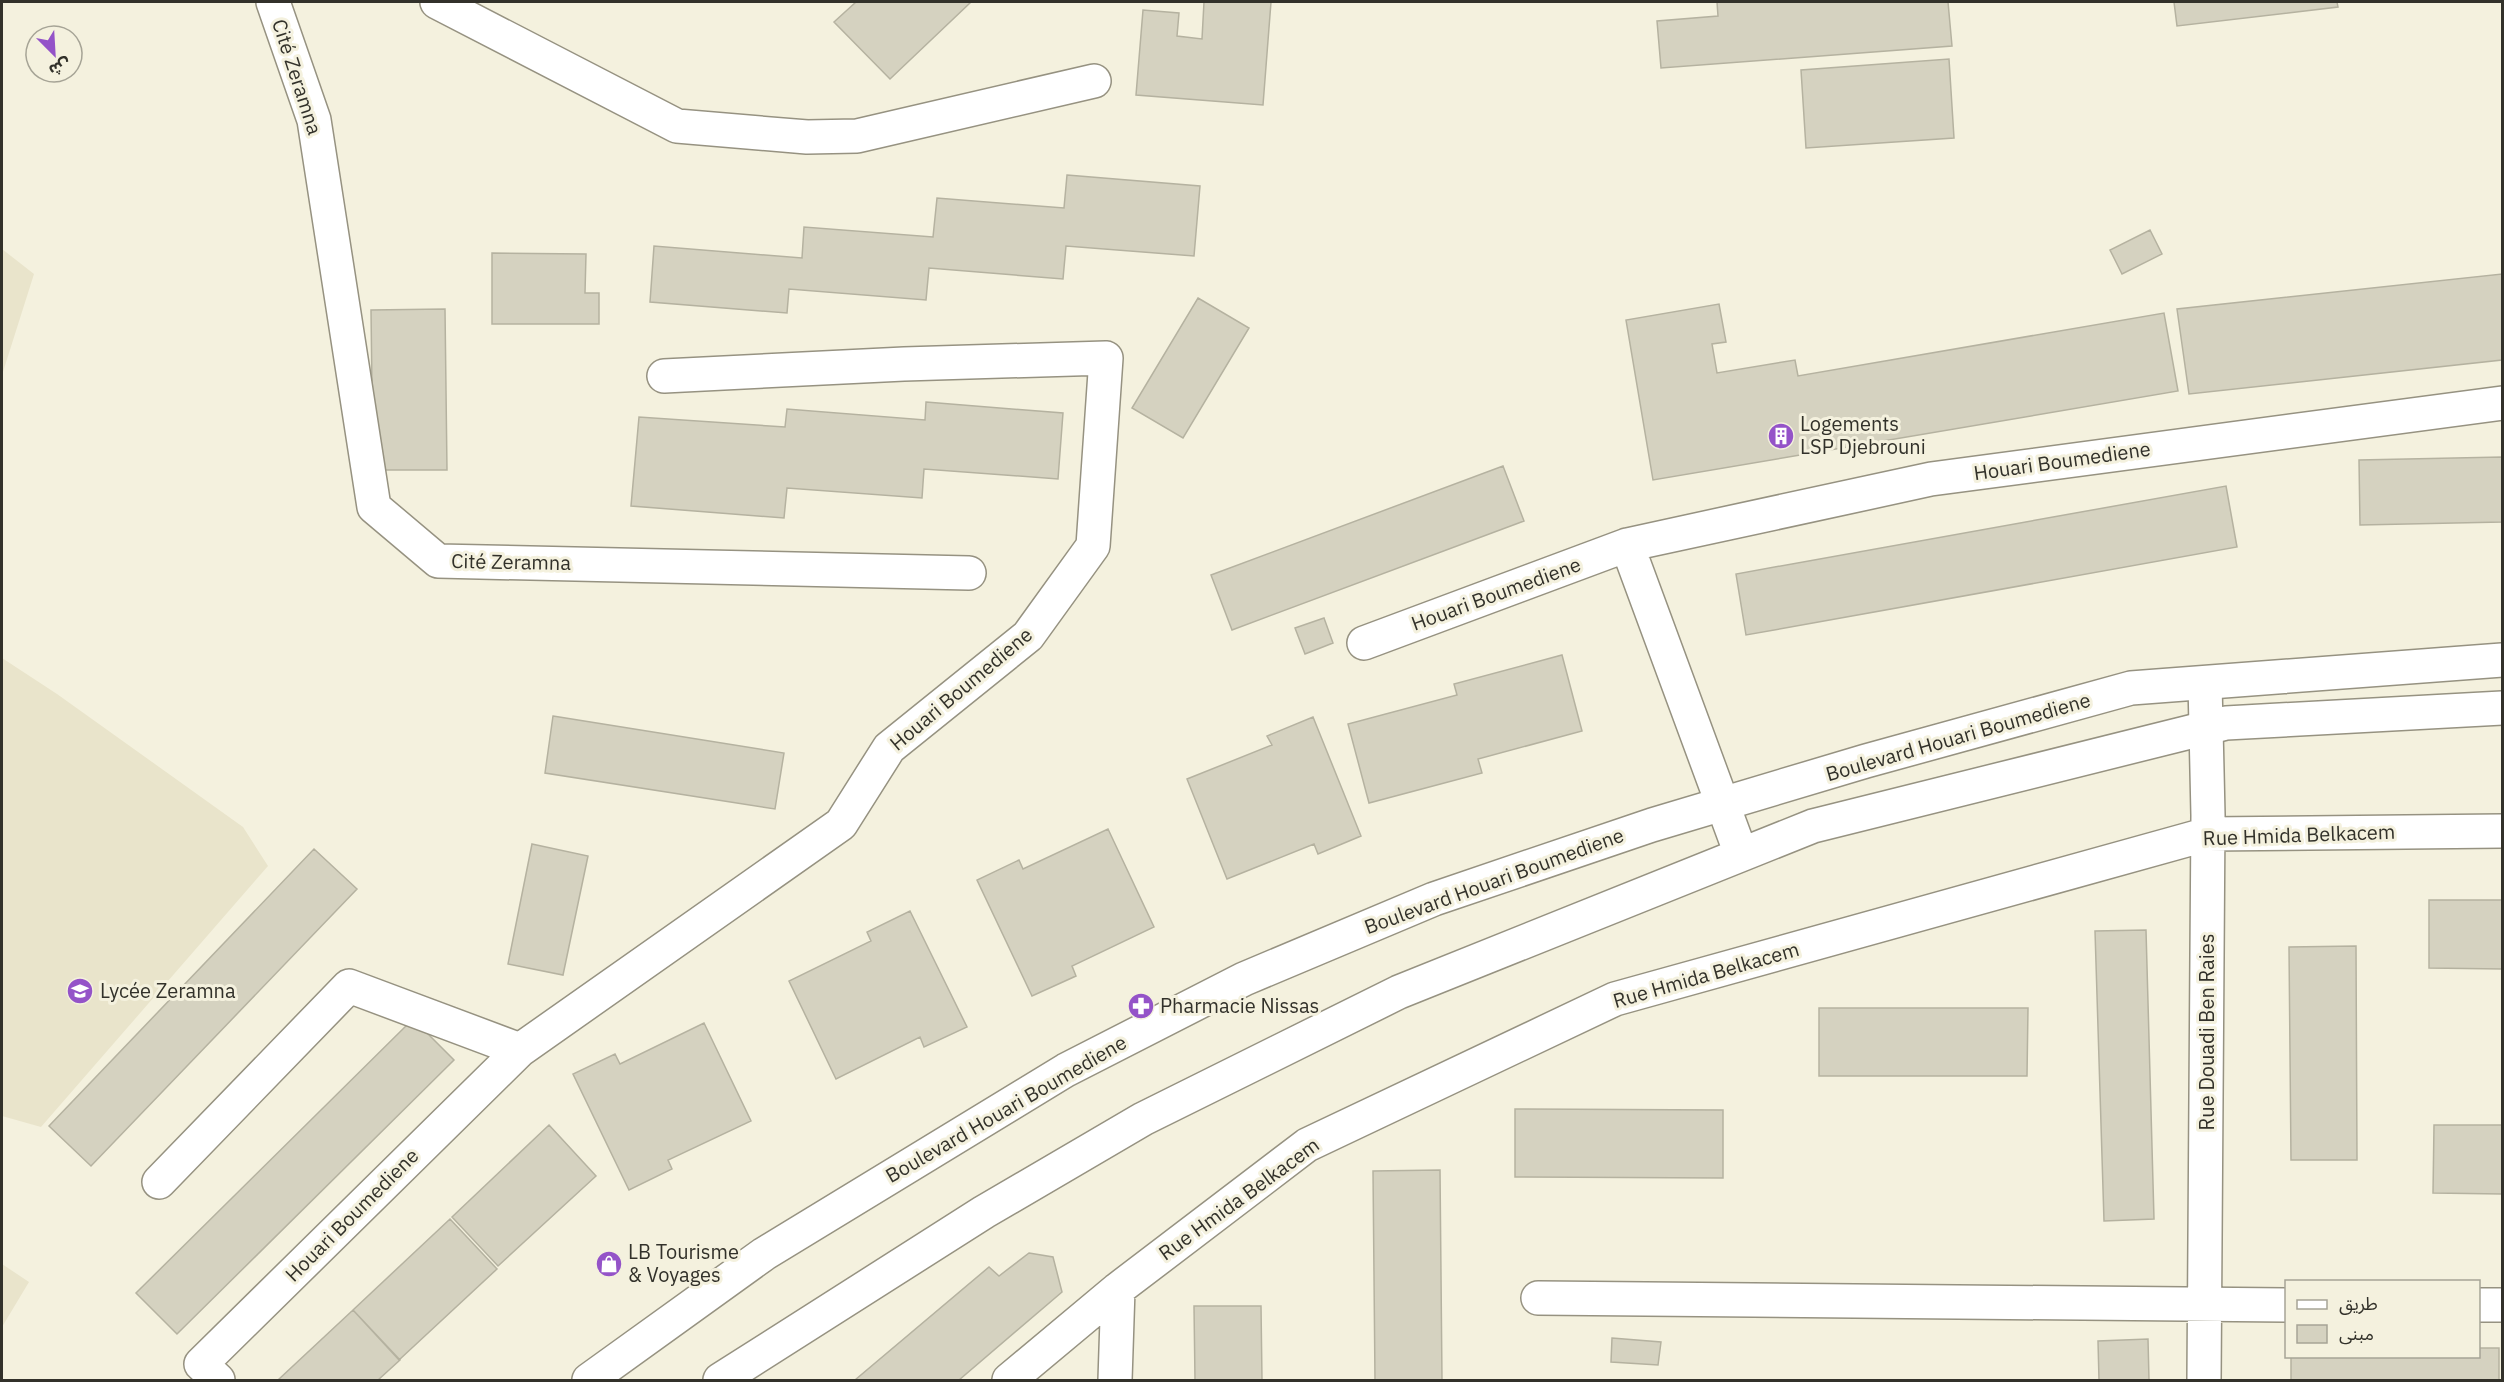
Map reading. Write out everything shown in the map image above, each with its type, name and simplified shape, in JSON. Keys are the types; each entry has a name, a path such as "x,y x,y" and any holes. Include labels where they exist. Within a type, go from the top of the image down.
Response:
{"main road":[{"name":"Cité Zeramna","path":"273,2 314,120 374,507 438,561 969,573"},
{"path":"437,2 677,126 807,136 857,136 1094,81"},
{"name":"Houari Boumediene","path":"218,1380 201,1364 520,1050 841,824 889,748 1028,636 1093,546 1106,358 904,364 664,376"},
{"name":"Houari Boumediene","path":"1365,643 1627,545 1931,479 2502,403"},
{"path":"1627,545 1741,854"},
{"name":"Boulevard Houari Boumediene","path":"589,1380 764,1254 1066,1070 1244,979 1434,899 1652,825 2131,688 2502,660"},
{"name":"Rue Douadi Ben Raies","path":"2204,1380 2208,834 2205,683"},
{"path":"720,1380 974,1218 1143,1119 1399,992 1814,826 2226,723 2502,708"},
{"name":"Rue Hmida Belkacem","path":"1009,1380 1118,1289 1307,1144 1615,999 2208,834 2502,831"},
{"path":"159,1182 349,986 520,1050"},
{"path":"1115,1380 1118,1289"},
{"path":"1538,1298 2285,1305"},
{"path":"2480,1305 2502,1305"}],"shaded area":[{"path":"2,249 34,274 2,375"},
{"name":"Lycée Zeramna","path":"2,658 57,694 243,827 268,866 41,1127 2,1116"},
{"path":"2,1264 29,1282 2,1327"}],"building":[{"path":"856,2 971,2 890,79 834,22"},
{"path":"1204,2 1271,2 1263,105 1136,95 1143,10 1179,13 1177,36 1202,39"},
{"path":"1717,2 1948,2 1952,46 1661,68 1657,21 1718,16"},
{"path":"2174,2 2337,2 2338,7 2177,26"},
{"path":"1949,59 1954,138 1806,148 1801,70"},
{"path":"1067,175 1200,186 1194,256 1066,246 1063,279 929,268 926,300 789,289 787,313 650,302 654,246 802,258 804,227 933,237 937,198 1064,208"},
{"path":"2150,230 2162,254 2122,274 2110,250"},
{"path":"492,253 586,254 585,293 599,293 599,324 492,324"},
{"path":"2502,274 2502,360 2189,394 2177,309"},
{"path":"1198,298 1249,328 1183,438 1132,408"},
{"name":"Logements LSP Djebrouni","path":"1719,304 1726,342 1712,344 1717,373 1795,360 1798,376 2164,313 2178,391 1653,480 1626,320"},
{"path":"445,309 447,470 373,470 371,310"},
{"path":"926,402 1063,413 1058,479 924,469 922,498 787,488 784,518 631,506 639,417 785,427 787,409 925,420"},
{"path":"2502,457 2502,522 2360,525 2359,460"},
{"path":"1503,466 1524,521 1232,630 1211,575"},
{"path":"2226,486 2237,547 1746,635 1736,574"},
{"path":"1324,618 1333,643 1305,654 1295,628"},
{"path":"1562,655 1582,731 1478,759 1482,773 1369,803 1348,724 1457,695 1454,684"},
{"path":"553,716 784,753 775,809 545,773"},
{"path":"1313,717 1361,836 1318,854 1314,844 1227,879 1187,779 1272,745 1267,736"},
{"path":"1108,829 1154,927 1072,966 1076,976 1032,996 977,880 1019,860 1023,869"},
{"path":"532,844 588,856 563,975 508,964"},
{"path":"314,849 357,889 91,1166 49,1126"},
{"path":"2429,900 2502,900 2502,969 2429,968"},
{"path":"910,911 967,1027 924,1047 920,1037 836,1079 789,981 871,941 867,932"},
{"path":"2146,930 2154,1219 2104,1221 2095,931"},
{"path":"2356,946 2357,1160 2291,1160 2289,947"},
{"path":"1819,1008 2028,1008 2027,1076 1819,1076"},
{"path":"413,1019 454,1060 177,1334 136,1293"},
{"path":"704,1023 751,1121 668,1160 672,1169 629,1190 573,1074 615,1054 620,1064"},
{"path":"1515,1109 1723,1110 1723,1178 1515,1177"},
{"path":"549,1125 596,1176 498,1266 452,1217"},
{"path":"2434,1125 2502,1125 2502,1194 2433,1193"},
{"path":"1440,1170 1442,1380 1375,1380 1373,1171"},
{"path":"450,1219 497,1269 399,1360 353,1310"},
{"path":"1029,1253 1053,1257 1062,1292 959,1380 855,1380 989,1267 999,1276"},
{"path":"1194,1306 1261,1306 1262,1380 1195,1380"},
{"path":"353,1310 400,1360 378,1380 278,1380"},
{"path":"1612,1338 1661,1342 1658,1365 1611,1362"},
{"path":"2148,1339 2149,1380 2099,1380 2098,1341"},
{"path":"2480,1348 2499,1348 2499,1380 2291,1380 2291,1358 2480,1358"}],"place":[{"name":"Logements LSP Djebrouni","path":"1781,436"},
{"name":"Lycée Zeramna","path":"80,991"},
{"name":"Pharmacie Nissas","path":"1141,1006"},
{"name":"LB Tourisme & Voyages","path":"609,1264"}]}
